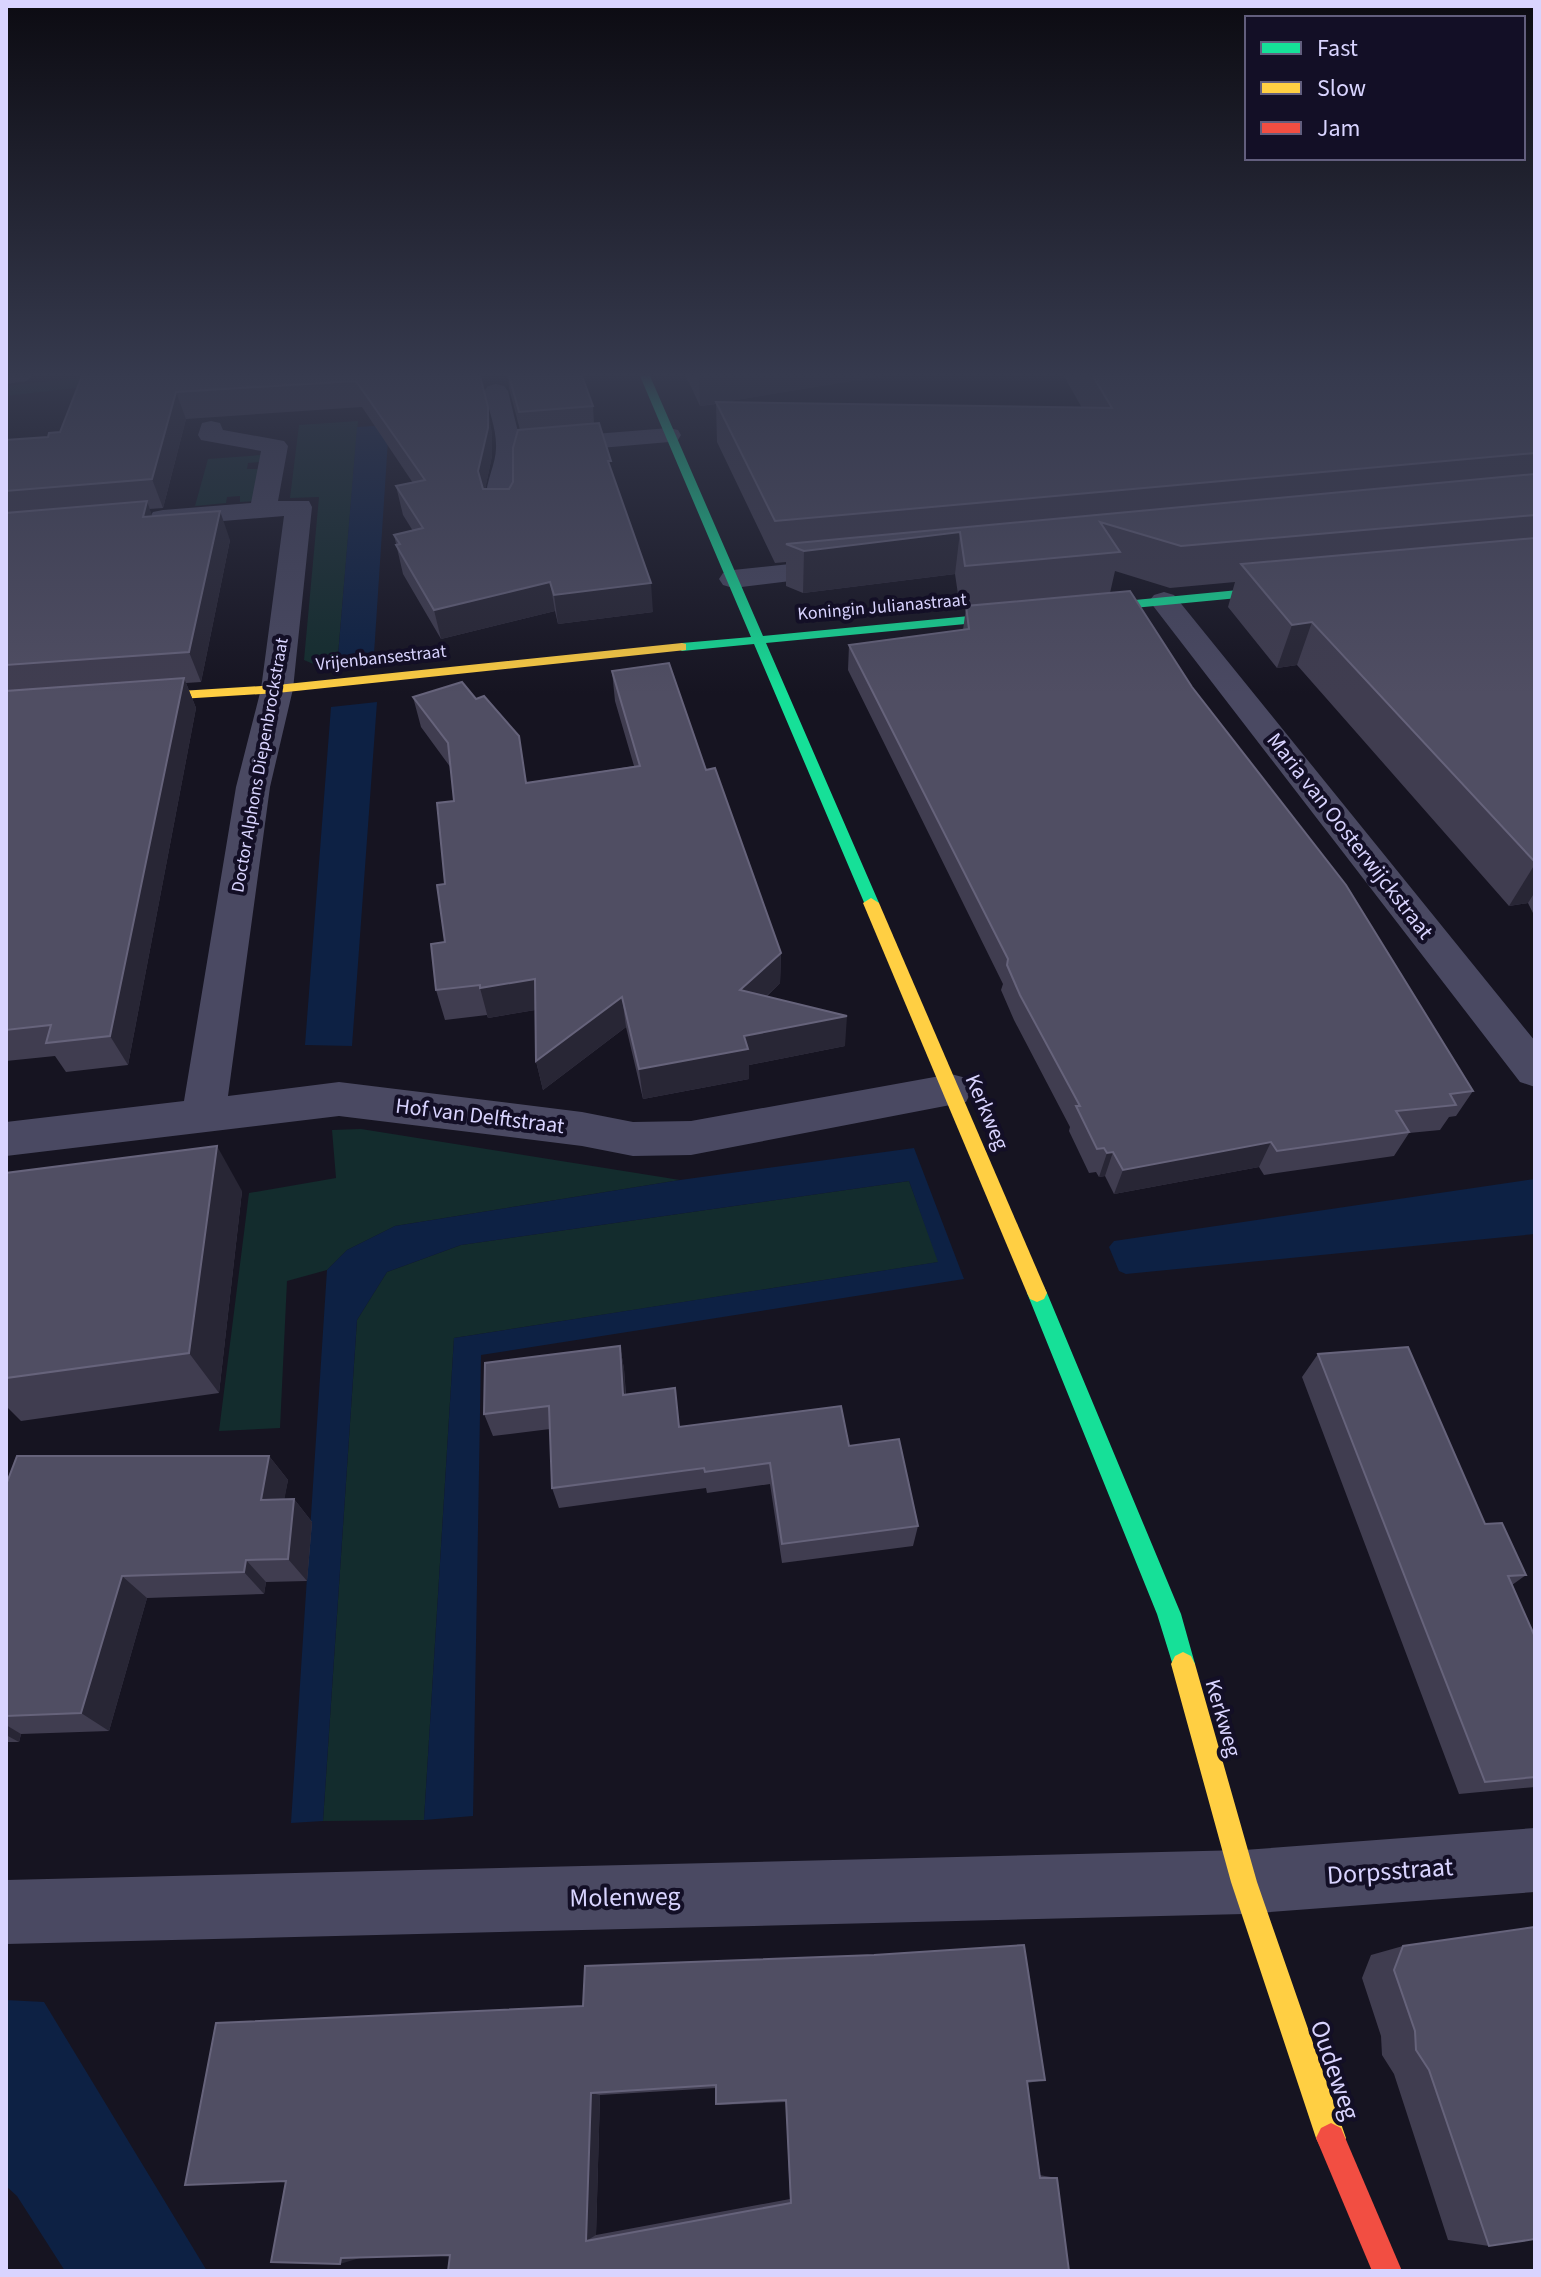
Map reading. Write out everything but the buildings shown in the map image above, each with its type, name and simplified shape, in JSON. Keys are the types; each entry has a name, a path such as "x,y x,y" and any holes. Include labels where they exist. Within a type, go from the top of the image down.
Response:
{"street":[{"path":"142,520 263,510 268,482"},
{"path":"501,482 501,510"},
{"name":"Kerkweg","path":"690,482 951,1090 1169,1614 1244,1882"},
{"name":"Doctor Alphons Diepenbrockstraat","path":"203,1116 253,787 277,689 299,507 263,510"},
{"path":"733,579 874,564"},
{"name":"Koningin Julianastraat","path":"759,639 1315,587"},
{"name":"Maria van Oosterwijckstraat","path":"1164,601 1535,1071"},
{"name":"Vrijenbansestraat","path":"109,700 277,689 759,639"},
{"name":"Hof van Delftstraat","path":"6,1139 339,1099 582,1129 633,1139 691,1138 951,1090"},
{"name":"Dorpsstraat","path":"1244,1882 1535,1860"},
{"name":"Molenweg","path":"6,1912 1244,1882"},
{"name":"Oudeweg","path":"1244,1882 1323,2119 1387,2271"}],"green space":[{"path":"202,482 258,482 256,501 240,502 240,496 227,497 226,503 195,506"},
{"path":"292,482 353,482 338,655 374,654 364,663 318,666 304,660 319,497 290,498"},
{"path":"361,1129 680,1180 395,1226 347,1250 327,1270 287,1281 280,1428 219,1431 249,1193 336,1178 332,1130"},
{"path":"909,1181 939,1262 454,1338 424,1820 323,1821 357,1320 387,1272 461,1245"}],"water":[{"path":"352,482 385,482 374,654 338,656"},
{"path":"377,702 352,1046 305,1045 331,707"},
{"path":"914,1148 964,1279 481,1355 473,1816 424,1820 454,1338 938,1262 909,1181 461,1245 387,1272 357,1320 323,1821 291,1823 327,1270 347,1250 395,1226 680,1180"},
{"path":"1535,1179 1535,1234 1126,1274 1119,1271 1109,1247 1114,1241"},
{"path":"6,2000 44,2002 207,2271 65,2271 17,2196 6,2186"}],"traffic: fast":[{"path":"691,482 871,903"},
{"path":"682,647 1290,589"},
{"path":"1037,1293 1169,1614 1183,1664"}],"traffic: slow":[{"path":"132,698 277,689 682,647"},
{"path":"871,903 1037,1293"},
{"path":"1183,1664 1244,1882 1331,2138"}],"traffic: jam":[{"path":"1331,2138 1387,2271"}]}
